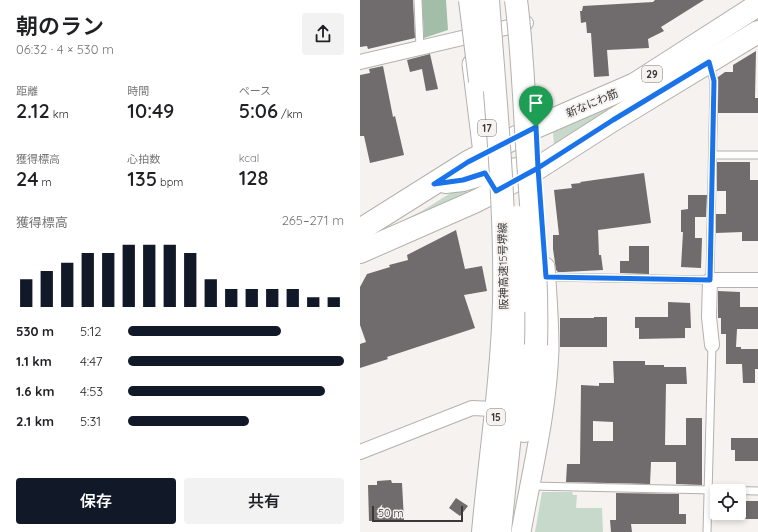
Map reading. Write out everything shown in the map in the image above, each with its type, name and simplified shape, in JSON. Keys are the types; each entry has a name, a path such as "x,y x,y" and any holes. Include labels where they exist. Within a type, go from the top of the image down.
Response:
{"main road":[{"name":"17","path":"469,0 505,256"},
{"name":"阪神高速15号堺線","path":"483,532 503,344 505,256 488,0"},
{"name":"阪神高速15号堺線","path":"500,532 515,387 520,302 517,218 502,0"},
{"path":"507,532 531,387 536,345 537,316 535,264 516,0"},
{"name":"新なにわ筋","path":"360,252 474,202 494,168 536,127 635,84 758,5"},
{"name":"新なにわ筋","path":"538,168 613,120 758,32"},
{"path":"360,230 434,184 463,180 494,168 538,168"}],"street":[{"path":"469,0 494,168 502,285 499,341 487,477 478,532"},
{"path":"475,35 479,0"},
{"path":"521,532 538,445 546,383 549,342 536,127 526,0"},
{"path":"360,62 529,23"},
{"path":"712,345 709,317 710,280 758,280"},
{"path":"360,452 472,408 493,409"}],"lane":[{"path":"418,0 420,48"},
{"path":"546,277 710,280 714,81 709,62"},
{"path":"713,155 758,155"},
{"path":"707,532 712,345"},
{"path":"529,486 758,491"}],"green space":[{"path":"422,0 446,0 448,30 424,38"},
{"path":"758,19 758,23 554,145 553,132 608,108 739,33"},
{"path":"466,185 467,192 459,198 365,240 422,211"},
{"path":"542,492 572,492 573,495 577,495 576,508 602,508 603,532 535,532"}],"building":[{"path":"360,0 413,0 415,38 368,49 367,46 360,47"},
{"path":"655,0 704,0 661,27 664,31 648,39 649,48 607,50 609,76 594,77 591,33 587,33 586,22 581,23 580,11 582,11 583,6 653,2"},
{"path":"756,51 755,98 758,98 758,113 718,113 718,77 725,72 733,72 733,65"},
{"path":"430,54 438,89 426,91 422,69 410,72 407,60"},
{"path":"383,66 393,117 395,116 404,155 370,163 364,136 360,136 360,75 370,73 369,69"},
{"path":"717,162 750,162 750,180 758,180 758,241 742,241 742,232 716,233 716,214 726,214 726,191 717,191"},
{"path":"644,173 651,223 598,230 599,255 601,255 603,270 558,272 556,270 553,249 553,235 559,235 554,190 572,188 571,184 581,183 580,182"},
{"path":"688,195 707,195 706,217 695,217 695,238 702,238 701,268 681,267 683,232 681,232 681,210 688,209"},
{"path":"456,230 465,269 482,266 487,291 464,295 475,328 387,357 388,359 360,368 360,344 366,342 360,325 360,287 367,274 390,267 389,265 408,260 407,255"},
{"path":"629,246 649,246 649,274 620,273 620,261 629,261"},
{"path":"718,291 740,292 740,307 758,307 758,329 737,329 736,347 741,347 741,349 758,349 758,369 755,369 755,383 743,383 742,364 726,364 726,334 721,334 721,318 718,318"},
{"path":"668,302 690,303 691,328 685,328 685,338 639,339 639,328 635,328 635,317 668,317"},
{"path":"607,317 607,347 560,347 560,318"},
{"path":"613,361 645,361 645,365 686,367 687,384 666,384 665,445 686,445 686,418 702,418 702,485 676,484 676,462 651,462 650,484 566,482 567,464 580,464 581,385 599,386 599,383 614,383","holes":["593,421 613,422 613,441 593,441"]},
{"path":"731,438 758,438 758,461 735,461 735,450 731,450"},
{"path":"391,480 392,483 402,483 404,520 369,521 368,485 377,485 377,481"},
{"path":"616,493 679,494 679,514 686,514 686,524 631,524 632,532 611,532 610,520 616,520"},
{"path":"456,498 468,506 460,516 449,508"},
{"path":"746,501 758,501 758,519 746,519"}],"route":[{"path":"536,127 468,162 434,184 463,180 485,173 496,191 538,168 546,277 710,280 714,81 709,62 613,120 538,168 536,127"}]}
